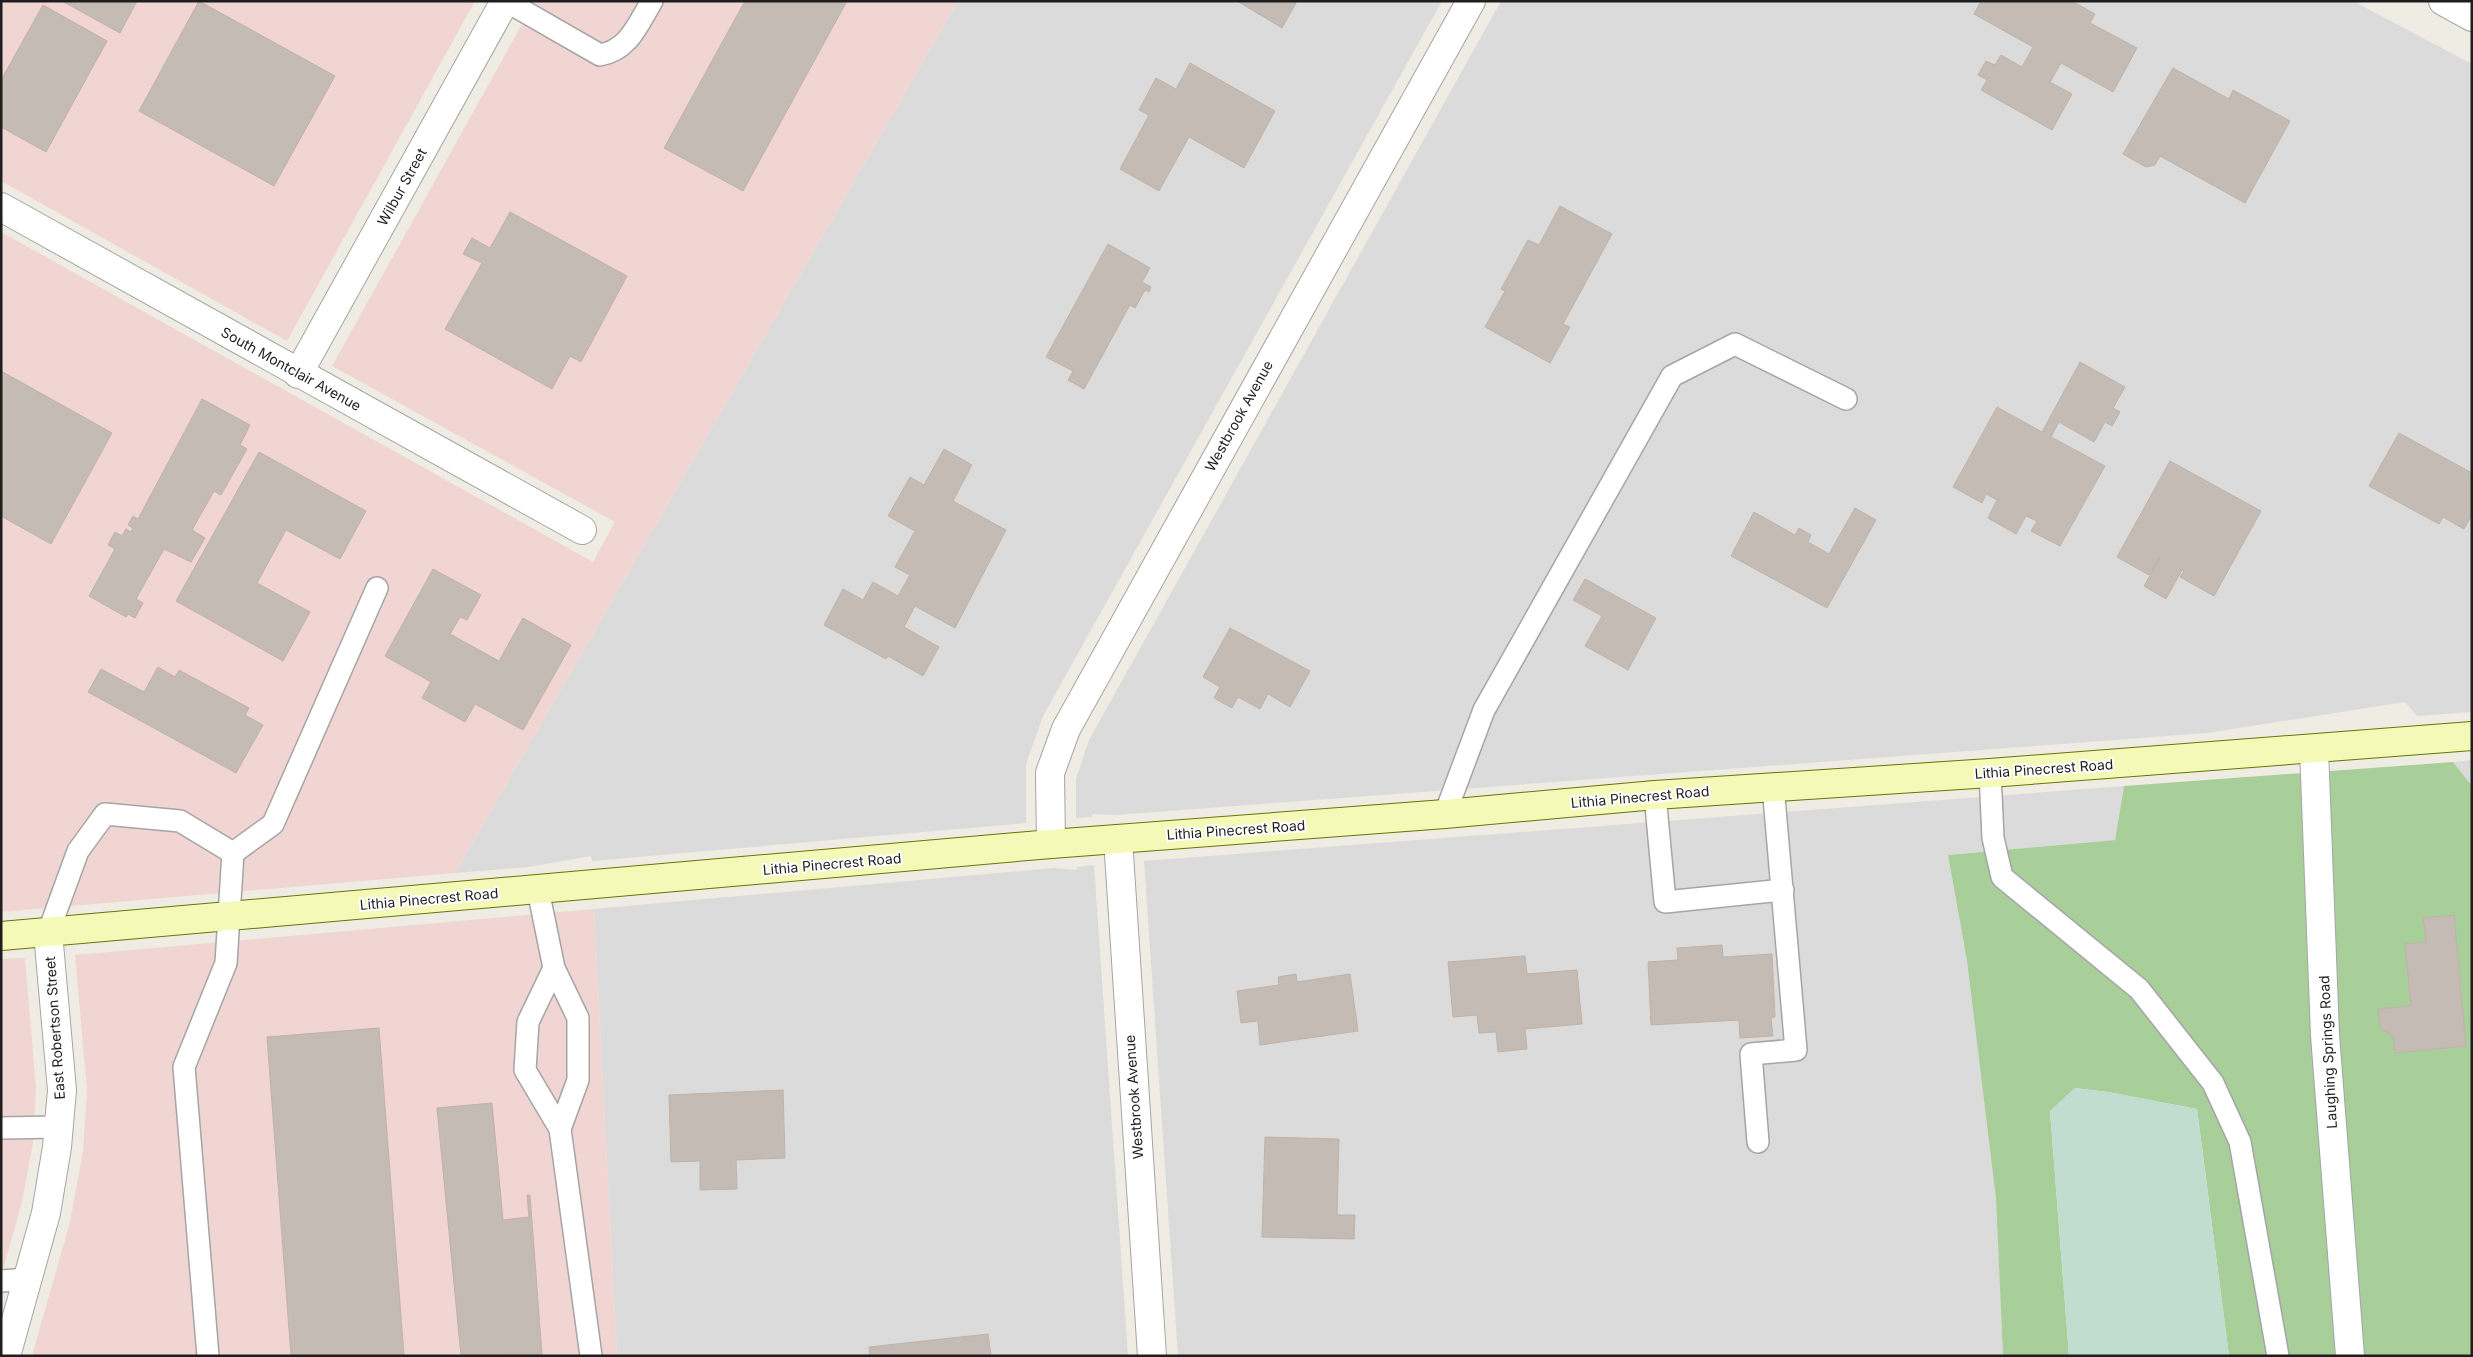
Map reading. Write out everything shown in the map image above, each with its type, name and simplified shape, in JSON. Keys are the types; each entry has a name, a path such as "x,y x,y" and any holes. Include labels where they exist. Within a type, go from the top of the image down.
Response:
{"main road":[{"name":"Lithia Pinecrest Road","path":"1,936 1051,844 1445,814 1655,795 1990,773 2472,736"}],"street":[{"name":"Wilbur Street","path":"298,374 505,1"},
{"name":"Westbrook Avenue","path":"1051,844 1050,773 1066,729 1471,1"},
{"path":"2443,1 2472,17"},
{"name":"South Montclair Avenue","path":"1,207 298,374 582,530"},
{"name":"Laughing Springs Road","path":"2314,749 2325,1035 2350,1356"},
{"name":"Westbrook Avenue","path":"1118,839 1152,1356"},
{"name":"East Robertson Street","path":"6,1356 46,1214 59,1128 62,1090 48,933"}],"lane":[{"path":"505,1 600,55 613,53 628,41 652,1"},
{"path":"1445,814 1484,710 1672,376 1735,344 1846,399"},
{"path":"208,1356 184,1067 226,963 234,853 273,824 377,588"},
{"path":"1990,773 1993,838 2002,877 2139,989 2213,1083 2240,1142 2278,1356"},
{"path":"1758,1142 1751,1054 1796,1050 1773,786"},
{"path":"1655,795 1665,902 1782,890"},
{"path":"48,933 78,851 104,814 180,821 234,853"},
{"path":"538,890 554,968 578,1018 578,1080 560,1129"},
{"path":"554,968 528,1022 525,1070 560,1129 591,1356"},
{"path":"1,1128 59,1128"},
{"path":"1,1281 28,1278"}],"shaded area":[{"path":"1,1 475,1 287,341 1,181"},
{"path":"535,1 958,1 455,873 1,912 1,232 593,562 615,522 332,366"},
{"path":"958,1 1442,1 1043,716 1026,764 1026,823 592,861 591,856 528,867 455,873"},
{"path":"1501,1 2353,1 2472,64 2472,712 2417,716 2405,702 2207,733 1115,815 1092,814 1092,817 1076,818 1076,779 1089,740"},
{"path":"2472,760 2472,786 2453,762"},
{"path":"2124,786 2115,840 1948,855 1967,961 1996,1199 2003,1356 1178,1356 1144,861"},
{"path":"1094,865 1128,1356 617,1356 594,909 1054,868 1076,870 1077,867"},
{"path":"594,909 617,1356 32,1356 70,1222 83,1151 87,1090 75,955"},
{"path":"25,958 36,1088 33,1143 21,1206 1,1276 1,959"}],"green space":[{"path":"2453,762 2472,786 2472,1356 2229,1356 2197,1109 2108,1092 2075,1088 2050,1111 2069,1356 2003,1356 1996,1199 1967,961 1948,855 2115,840 2124,786"},
{"path":"2075,1088 2108,1092 2197,1109 2229,1356 2069,1356 2050,1111"}],"building":[{"path":"62,1 137,1 120,33"},
{"path":"199,1 335,76 274,186 139,111"},
{"path":"745,1 847,1 743,191 664,148"},
{"path":"1237,1 1297,1 1282,28"},
{"path":"1981,1 2072,1 2095,14 2090,23 2137,48 2113,92 2061,63 2050,82 2072,94 2052,130 1981,90 1987,80 1978,75 1986,61 1995,65 2001,55 2022,67 2033,47 1974,14"},
{"path":"43,5 107,41 46,152 1,127 1,80"},
{"path":"1190,63 1275,111 1244,168 1189,137 1159,191 1120,169 1149,115 1139,110 1156,78 1176,89"},
{"path":"2173,68 2229,99 2233,90 2290,121 2245,203 2160,156 2155,165 2146,167 2123,154"},
{"path":"1560,206 1612,234 1563,324 1570,327 1550,363 1485,327 1505,291 1501,289 1528,240 1539,245"},
{"path":"510,212 627,276 581,362 570,356 552,389 445,329 482,263 463,254 472,238 490,248"},
{"path":"1108,244 1150,268 1142,282 1151,287 1149,292 1145,290 1135,308 1130,305 1084,389 1068,380 1073,371 1046,357"},
{"path":"2080,362 2125,387 2113,408 2120,412 2112,426 2105,422 2094,442 2059,422 2051,437 2105,466 2060,546 2031,531 2037,521 2026,516 2016,534 1988,518 1997,500 1986,494 1982,503 1953,487 1997,407 2042,432"},
{"path":"1,371 112,433 51,544 1,516"},
{"path":"202,399 250,425 240,445 247,449 221,495 214,491 192,530 205,538 191,562 164,549 136,599 143,603 135,618 128,614 126,617 89,596 115,549 108,545 115,532 122,536 126,529 131,532 133,528 128,525 133,516 138,519"},
{"path":"2399,433 2472,473 2472,515 2464,529 2443,517 2439,524 2369,486"},
{"path":"944,449 972,465 953,501 1006,530 955,628 915,606 904,627 939,647 923,676 888,656 886,659 824,625 843,589 863,600 873,582 898,596 910,575 895,567 915,531 888,516 910,477 924,485"},
{"path":"259,452 366,511 340,559 286,530 257,583 310,612 283,661 176,601"},
{"path":"2170,461 2261,511 2214,596 2180,577 2184,571 2182,570 2166,599 2144,586 2160,558 2149,575 2117,557"},
{"path":"1855,508 1876,520 1827,608 1731,556 1754,512 1795,535 1799,528 1811,535 1808,542 1829,554"},
{"path":"433,569 481,595 467,620 460,617 450,634 499,661 523,618 571,645 523,730 475,704 465,722 422,698 431,682 385,656"},
{"path":"1585,579 1656,618 1628,670 1585,646 1602,616 1573,600"},
{"path":"1230,628 1310,671 1290,707 1268,694 1260,709 1238,697 1232,708 1214,698 1220,687 1203,677"},
{"path":"158,667 175,677 179,670 249,708 245,715 263,725 236,773 88,692 101,669 144,692"},
{"path":"2454,915 2466,1046 2395,1053 2393,1036 2381,1029 2378,1009 2411,1006 2405,944 2426,942 2423,918"},
{"path":"1722,945 1723,957 1772,954 1775,1017 1771,1018 1773,1036 1740,1038 1739,1020 1651,1025 1648,962 1678,960 1677,948"},
{"path":"1525,956 1527,974 1577,970 1582,1024 1525,1029 1527,1049 1498,1052 1496,1032 1479,1033 1477,1015 1453,1017 1448,962"},
{"path":"1296,974 1297,982 1350,974 1358,1031 1260,1045 1258,1021 1241,1023 1237,991 1279,985 1278,977"},
{"path":"379,1028 404,1356 291,1356 267,1037"},
{"path":"783,1090 785,1158 736,1160 737,1189 700,1190 700,1161 671,1162 669,1095"},
{"path":"492,1103 503,1220 529,1217 527,1195 530,1195 542,1355 461,1356 437,1108"},
{"path":"1265,1137 1339,1139 1337,1215 1355,1215 1354,1239 1262,1237"},
{"path":"988,1334 991,1356 870,1356 869,1347"}]}
